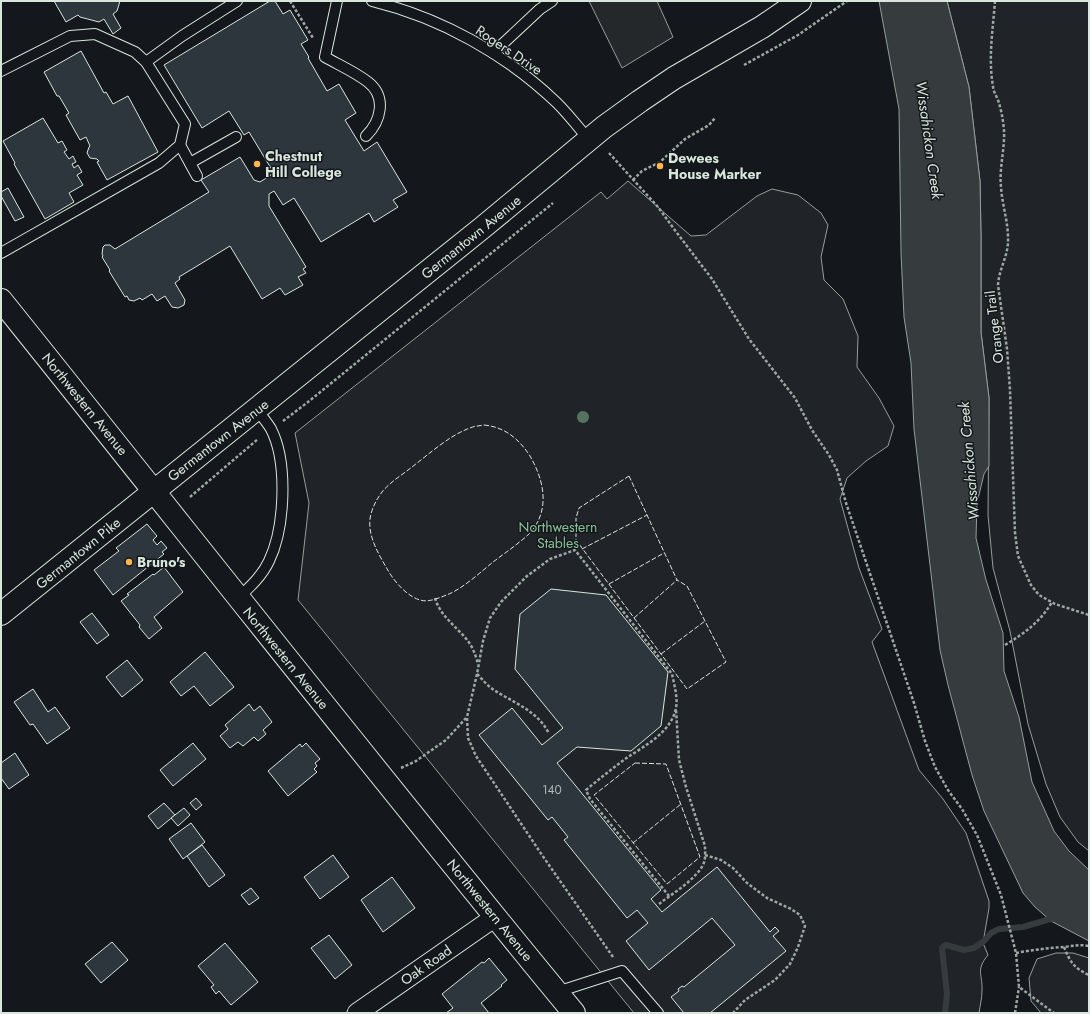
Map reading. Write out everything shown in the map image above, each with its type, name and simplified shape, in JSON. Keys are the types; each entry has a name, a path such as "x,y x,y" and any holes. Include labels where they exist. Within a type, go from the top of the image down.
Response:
{"main road":[{"name":"Germantown Avenue","path":"154,490 257,409 589,140 640,101 698,64 762,27 800,1"},
{"name":"Northwestern Avenue","path":"1,300 154,490 238,598 574,1013"},
{"name":"Germantown Pike","path":"1,614 154,490"}],"street":[{"name":"Oak Road","path":"358,1013 495,917"}],"lane":[{"path":"146,62 182,36 237,1"},
{"path":"337,1 325,57 369,83 375,91 379,100 379,115 373,129 366,136"},
{"name":"Rogers Drive","path":"372,1 426,19 460,34 493,52 543,90 589,140"},
{"path":"493,52 540,9 552,1"},
{"path":"1,71 70,36 95,34 135,52 146,62 185,124 180,145 159,163 1,253"},
{"path":"190,163 236,137"},
{"path":"180,145 197,176"},
{"path":"238,598 252,586 269,562 275,548 280,524 282,477 279,457 271,430 257,409"},
{"path":"557,992 622,970 658,1013"}],"path":[{"path":"290,1 325,57"},
{"path":"743,65 798,35 848,1"},
{"name":"Orange Trail","path":"995,1 990,68 993,88 1001,111 1004,127 1001,186 1008,237 1008,249 999,274 998,285 1007,349 1010,390 1015,533 1018,556 1031,585 1039,595 1052,602 1089,615"},
{"path":"633,180 642,171 660,162 685,139 709,125 715,118"},
{"path":"609,153 658,207 712,279 753,344 795,398 812,430 837,470 846,503 914,703 924,742 935,767 948,790 962,809 977,835 1001,895 1016,953 1019,987 1015,1013"},
{"path":"190,497 260,437 308,402 553,203"},
{"path":"622,970 542,855 476,756 468,738 467,717 483,641 490,618 501,602 527,576 550,559 575,550 672,674 675,689 679,760 690,801 705,846 705,856 703,864 691,879 659,904"},
{"path":"435,598 438,606 469,642 475,652 478,667"},
{"path":"1005,644 1021,636 1035,624 1044,615 1052,602"},
{"path":"477,674 490,687 533,714 546,728 549,734"},
{"path":"669,896 590,799 586,790 601,777 664,732 673,717 676,707"},
{"path":"382,777 422,756 446,740 467,717"},
{"path":"705,856 721,860 733,868 747,883 767,898 792,909 800,915 805,926 790,964 775,980 745,1000 733,1013"},
{"path":"1016,953 1050,947 1064,947 1080,944 1089,946"},
{"path":"1064,947 1069,960 1080,970 1089,975"},
{"path":"1019,987 1054,1013"}],"green space":[{"path":"947,1 1089,1 1089,851 1078,842 1060,817 1046,784 1028,724 1010,631 993,568 988,515 989,398 981,332 980,181 969,87"},
{"name":"Northwestern Stables","path":"628,181 691,236 706,235 757,196 772,189 798,195 821,213 828,225 821,257 824,280 843,299 858,336 857,367 879,398 894,426 888,446 866,461 847,478 840,499 859,568 882,629 872,642 919,770 943,799 966,833 989,901 983,943 988,955 984,960 980,973 982,994 979,1013 634,1013 298,600 309,503 295,433 601,192 607,199"},
{"path":"1056,953 1073,953 1089,958 1089,1013 1041,1013 1031,1001 1029,978 1037,959"}],"shaded area":[{"path":"589,1 657,1 673,37 622,68"}],"water":[{"name":"Wissahickon Creek","path":"879,1 947,1 969,87 980,181 981,332 989,398 989,466 984,474 977,503 976,538 986,580 1003,633 1004,671 1019,717 1032,782 1054,831 1069,851 1089,870 1089,941 1051,921 1035,907 1023,893 984,811 972,775 940,650 914,429 911,363 904,317 901,253 899,109"}],"building":[{"path":"54,1 120,1 117,11 113,14 121,28 113,34 104,19 99,22 80,17 78,15 66,22"},
{"path":"270,1 275,1 283,14 290,10 308,40 301,44 327,91 339,84 356,113 345,120 364,151 377,142 407,192 393,200 398,207 374,222 369,213 321,242 294,198 283,205 274,191 269,194 269,206 306,267 303,269 306,273 298,277 303,285 285,295 280,288 262,299 230,246 179,277 180,279 175,283 185,300 184,305 178,308 172,307 165,296 157,301 152,294 142,300 140,298 134,301 129,300 127,296 125,297 102,257 103,247 105,245 110,245 115,249 209,192 201,180 240,157 254,180 260,182 271,175 272,170 249,132 244,135 229,111 202,128 164,65"},
{"path":"81,51 104,93 106,92 113,104 128,96 158,152 107,180 97,162 99,161 97,159 90,158 87,153 90,146 86,137 80,140 66,115 69,113 59,96 57,96 44,72"},
{"path":"43,118 58,143 62,141 67,150 64,152 69,159 73,156 76,162 72,164 74,168 78,165 82,172 77,175 83,185 69,193 74,202 45,219 14,164 15,163 3,141"},
{"path":"8,188 24,217 15,221 1,196 1,192"},
{"name":"Bruno's","path":"147,524 157,536 153,540 157,545 161,541 167,548 162,552 164,554 113,595 94,570 119,551 116,548"},
{"path":"164,567 183,592 154,617 162,628 149,639 121,601 129,595 127,594"},
{"name":"Northwestern Stables","path":"551,589 606,595 668,672 661,726 631,751 577,747 557,763 661,890 651,899 662,912 717,867 770,932 775,927 779,931 773,936 786,951 710,1013 684,1013 671,997 679,991 678,989 682,986 684,987 735,945 712,918 649,970 626,941 648,923 637,910 627,918 564,840 568,837 552,817 548,820 479,735 512,708 542,745 563,728 515,669 520,614"},
{"path":"92,613 109,635 97,644 80,622"},
{"path":"205,652 234,687 210,706 194,686 181,696 170,682"},
{"path":"127,660 143,680 122,697 106,677"},
{"path":"33,689 48,712 55,707 70,728 47,744 33,724 30,725 14,702"},
{"path":"249,704 254,711 260,706 272,722 263,730 266,734 258,741 254,737 243,746 238,742 230,748 220,736 228,729 225,725"},
{"path":"193,743 206,759 173,786 160,770"},
{"path":"306,743 320,759 315,763 317,766 314,769 317,772 288,796 268,771 300,744 302,747"},
{"path":"15,753 29,775 9,789 1,778 1,763"},
{"path":"196,798 202,805 196,810 190,803"},
{"path":"164,803 175,815 158,829 148,816"},
{"path":"184,808 190,815 178,826 171,818"},
{"path":"191,823 205,842 183,859 169,839"},
{"path":"202,845 225,875 209,887 187,856"},
{"path":"333,855 349,877 320,899 304,877"},
{"path":"392,877 415,908 383,932 361,900"},
{"path":"251,888 259,898 249,905 241,895"},
{"path":"329,935 352,965 335,979 311,948"},
{"path":"112,942 128,960 101,983 85,964"},
{"path":"225,943 258,982 231,1005 219,991 216,994 211,987 214,985 198,966"},
{"path":"489,958 507,980 481,1003 489,1013 446,1013 453,1008 442,994"}],"waterway":[{"path":"945,1013 947,994 942,948 946,945 964,950 974,948 984,941 991,933 999,929 1023,927 1057,917"}],"fence":[{"path":"484,425 498,428 511,435 521,444 530,456 542,487 542,511 537,523 525,538 472,580 449,594 427,601 420,600 410,595 400,587 380,556 374,544 371,532 370,519 373,509 380,495 389,485 440,445 462,431 484,425"},
{"path":"629,476 677,580 687,586 726,662 687,689 576,540 576,518 579,508 629,476"},
{"path":"582,549 647,515"},
{"path":"609,584 664,553"},
{"path":"634,618 677,580"},
{"path":"661,654 705,621"},
{"path":"635,763 666,764 700,857 667,884 594,795 635,763"},
{"path":"633,843 681,804"}],"place":[{"name":"Chestnut Hill College","path":"257,164"},
{"name":"Dewees House Marker","path":"660,166"},
{"name":"Bruno's","path":"129,562"}]}
